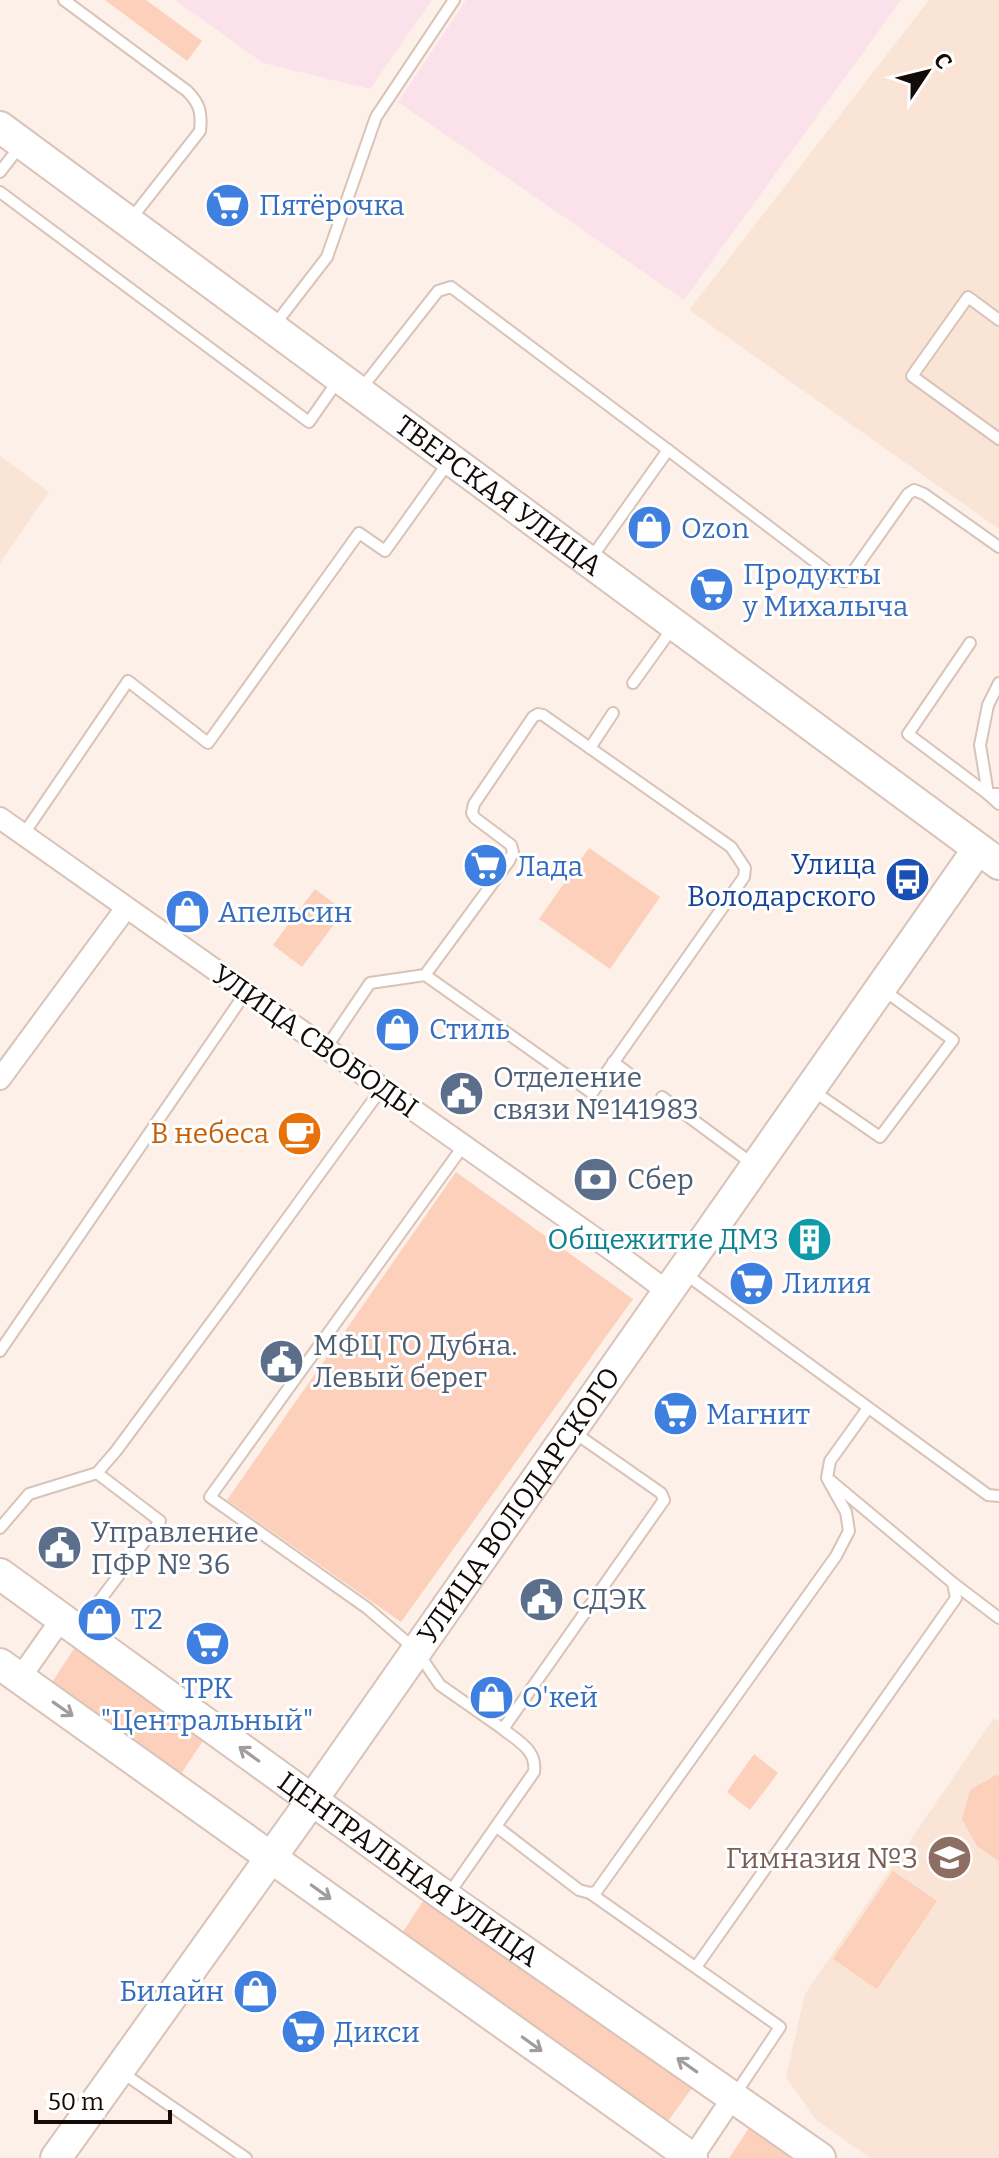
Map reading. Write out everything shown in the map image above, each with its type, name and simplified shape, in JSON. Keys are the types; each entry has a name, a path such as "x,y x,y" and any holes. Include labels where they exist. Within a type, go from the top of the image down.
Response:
{"main road":[{"name":"ТВЕРСКАЯ УЛИЦА","path":"11,135 989,856"},
{"name":"УЛИЦА ВОЛОДАРСКОГО","path":"56,2158 312,1800 881,988 989,856"},
{"name":"ЦЕНТРАЛЬНАЯ УЛИЦА","path":"0,1574 446,1897 820,2158"},
{"path":"10,1671 692,2158"}],"street":[{"name":"УЛИЦА СВОБОДЫ","path":"0,818 616,1253 675,1282"},
{"path":"1,1074 126,908"},
{"path":"10,1671 70,1624"},
{"path":"692,2158 733,2097"}],"lane":[{"path":"64,0 187,91 196,99 202,113 200,131 129,222"},
{"path":"272,328 327,257 376,117 454,0"},
{"path":"0,172 11,135"},
{"path":"0,192 309,422 349,385 438,291 451,287 839,580 845,581 850,576 908,494 914,490 999,547"},
{"path":"999,320 968,297 912,376 999,439"},
{"path":"588,562 668,450"},
{"path":"23,835 128,681 208,743 359,533 385,551 450,460"},
{"path":"633,683 675,626"},
{"path":"970,643 908,734 993,794"},
{"path":"999,683 988,705 980,745 993,794 999,804"},
{"path":"590,748 613,713"},
{"path":"326,1048 370,983 425,975 592,1093 744,877 745,868 731,847 538,714 474,804 472,813 511,845 513,852 425,975"},
{"path":"810,1088 880,1137 953,1040 881,988"},
{"path":"0,1351 246,992"},
{"path":"613,1062 632,1076"},
{"path":"0,1528 29,1494 97,1473 382,1088"},
{"path":"662,1097 756,1166"},
{"path":"446,1897 534,1772 535,1762 531,1752 440,1685 416,1650 367,1608 210,1497 464,1145"},
{"path":"675,1282 868,1408 988,1495 999,1496"},
{"path":"590,1893 596,1892 836,1556 849,1531 846,1512 827,1478 830,1461 868,1408"},
{"path":"503,1729 664,1500 661,1493 571,1430"},
{"path":"70,1624 160,1521 97,1473"},
{"path":"827,1478 999,1618"},
{"path":"696,1967 956,1598 953,1583"},
{"path":"497,1827 579,1890 590,1893 780,2027 733,2097"},
{"path":"118,2070 246,2158"}],"shaded area":[{"path":"105,0 146,0 202,41 187,61"},
{"path":"175,0 432,0 370,89 263,63"},
{"path":"466,0 901,0 684,300 398,102"},
{"path":"929,0 999,0 999,529 689,310"},
{"path":"0,456 49,492 0,563"},
{"path":"589,848 660,897 610,969 539,919"},
{"path":"315,889 344,911 302,967 273,945"},
{"path":"456,1172 633,1299 401,1622 227,1500"},
{"path":"77,1644 207,1735 176,1781 49,1687"},
{"name":"Гимназия №3","path":"994,1718 999,1722 999,2158 870,2158 815,2119 786,2077 805,1994"},
{"path":"754,1754 778,1773 750,1810 727,1792"},
{"path":"999,1776 999,1861 977,1846 962,1819 970,1790"},
{"path":"893,1871 937,1901 877,1989 833,1959"},
{"path":"427,1895 695,2084 663,2128 399,1938"},
{"path":"751,2125 798,2158 729,2158"}],"place":[{"name":"Пятёрочка","path":"228,205"},
{"name":"Ozon","path":"650,528"},
{"name":"Продукты у Михалыча","path":"712,590"},
{"name":"Лада","path":"485,866"},
{"name":"Улица Володарского","path":"907,880"},
{"name":"Апельсин","path":"187,912"},
{"name":"Стиль","path":"398,1029"},
{"name":"Отделение связи №141983","path":"462,1093"},
{"name":"В небеса","path":"300,1133"},
{"name":"Сбер","path":"596,1179"},
{"name":"Общежитие ДМЗ","path":"810,1239"},
{"name":"Лилия","path":"751,1283"},
{"name":"МФЦ ГО Дубна. Левый берег","path":"282,1361"},
{"name":"Магнит","path":"675,1414"},
{"name":"Управление ПФР № 36","path":"60,1548"},
{"name":"СДЭК","path":"541,1599"},
{"name":"T2","path":"100,1619"},
{"name":"ТРК \"Центральный\"","path":"207,1644"},
{"name":"О'кей","path":"491,1697"},
{"name":"Гимназия №3","path":"949,1858"},
{"name":"Билайн","path":"255,1991"},
{"name":"Дикси","path":"303,2032"}]}
